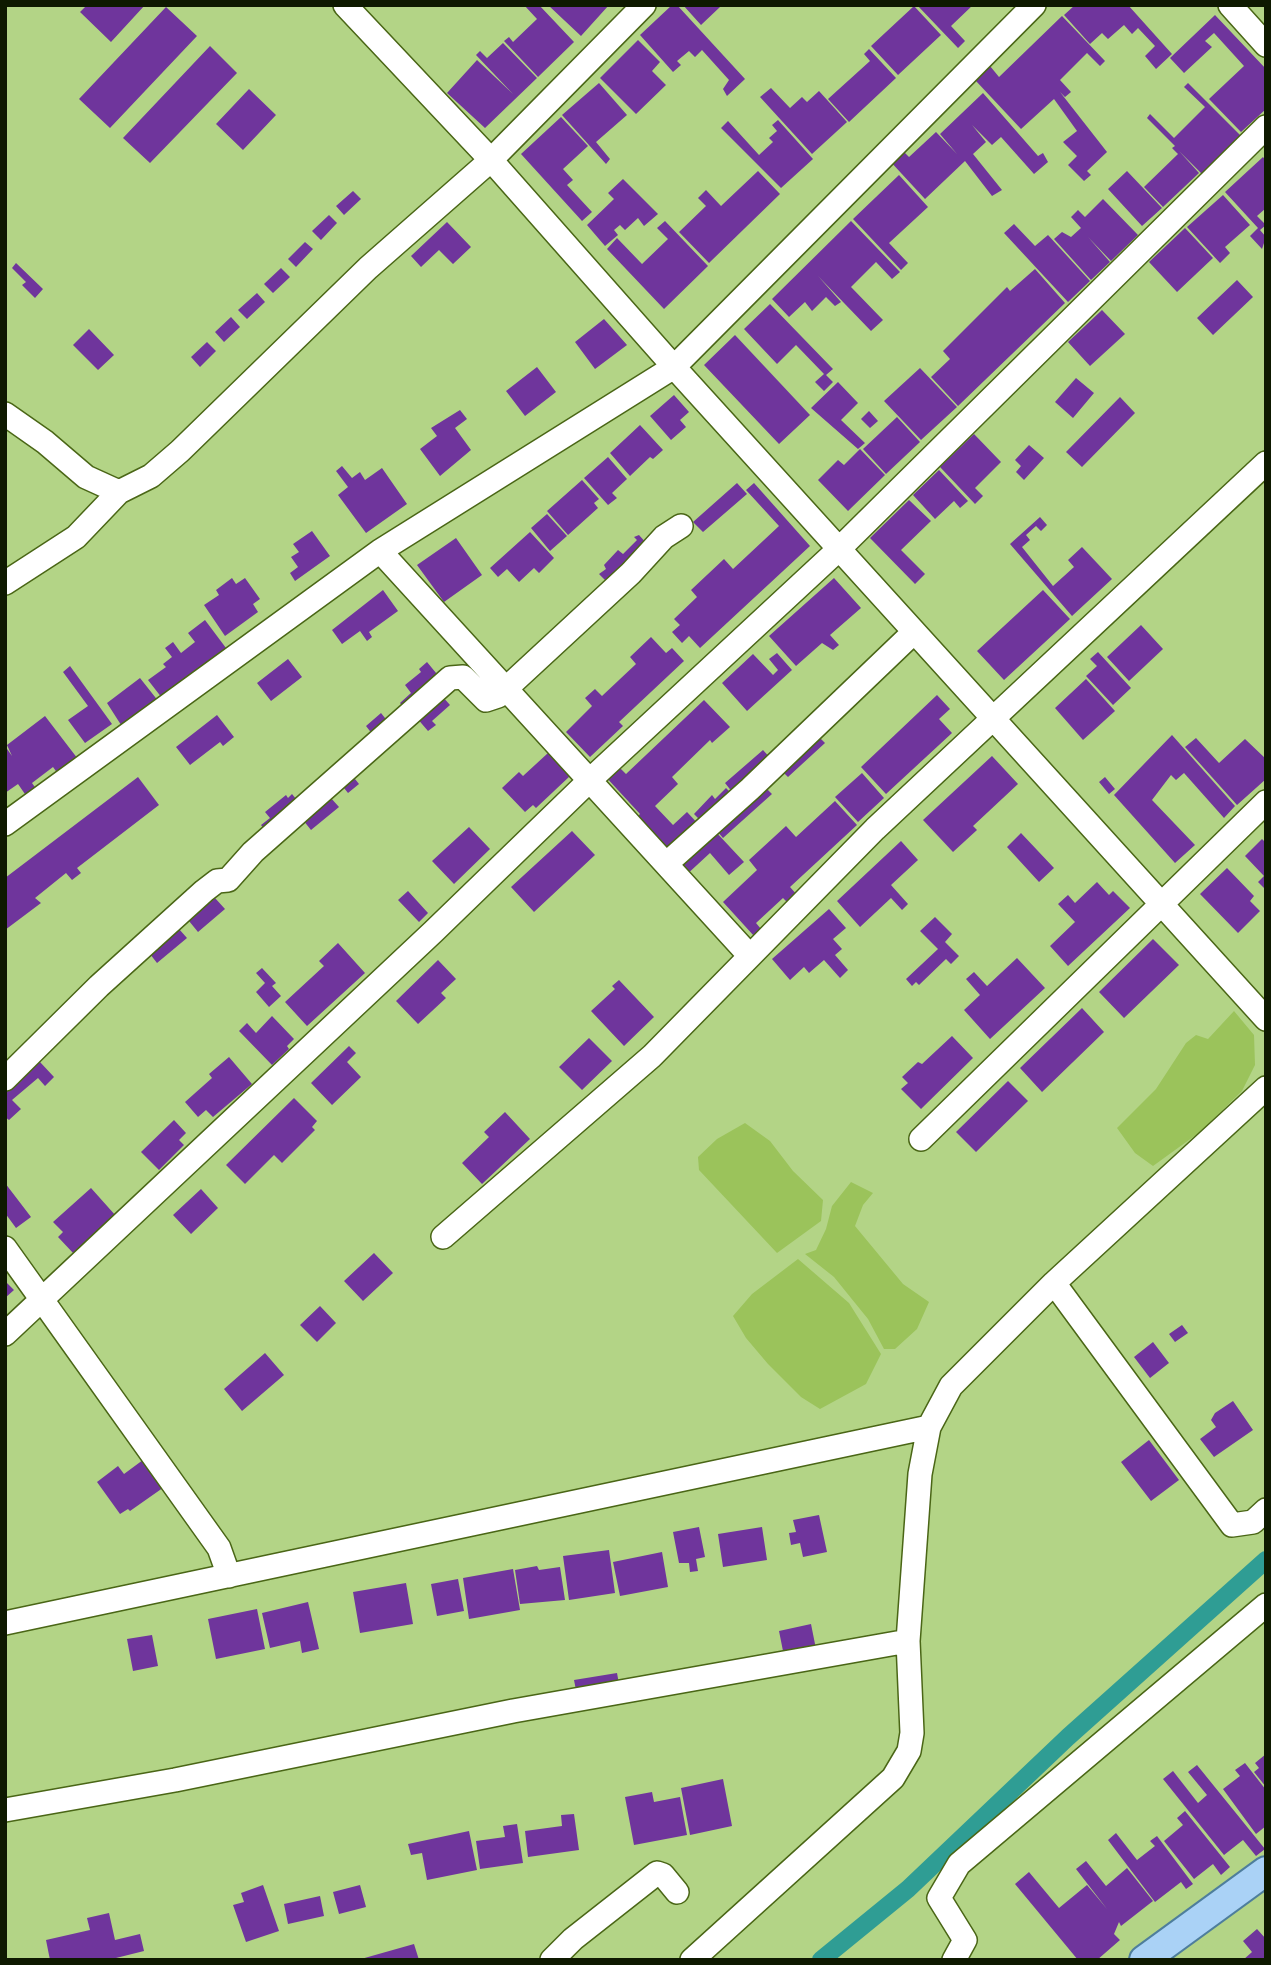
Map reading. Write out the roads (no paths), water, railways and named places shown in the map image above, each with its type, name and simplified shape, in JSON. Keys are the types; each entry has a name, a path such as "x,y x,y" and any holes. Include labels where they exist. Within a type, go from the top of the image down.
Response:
{"main road":[{"path":"1144,1960 1266,1871"}],"street":[{"path":"345,5 491,160 674,367 1266,1019"},
{"path":"5,583 76,537 119,492 151,476 180,451 368,268 491,160 644,5"},
{"path":"5,824 380,551 674,367 1034,5"},
{"path":"1230,5 1266,45"},
{"path":"5,1334 590,780 839,549 1266,127"},
{"path":"5,414 45,442 86,477 119,492"},
{"path":"443,1237 652,1056 875,829 1266,463"},
{"path":"5,1079 99,986 217,881 228,880 253,852 450,678 463,677 486,700 498,696 631,573 664,537 681,526"},
{"path":"380,551 749,955"},
{"path":"666,864 750,789 914,632"},
{"path":"920,1139 1266,802"},
{"path":"692,1960 893,1778 909,1751 912,1733 908,1642 920,1474 929,1427 951,1385 1054,1283 1266,1088"},
{"path":"5,1248 219,1548 229,1576"},
{"path":"1054,1283 1232,1525 1253,1522 1266,1510"},
{"path":"5,1623 929,1427"},
{"path":"954,1960 965,1940 939,1898 959,1864 1266,1605"},
{"path":"5,1810 175,1780 513,1711 908,1642"},
{"path":"552,1960 632,1890 657,1872 670,1883"}],"waterway":[{"path":"821,1960 908,1889 1068,1737 1266,1560"}]}
